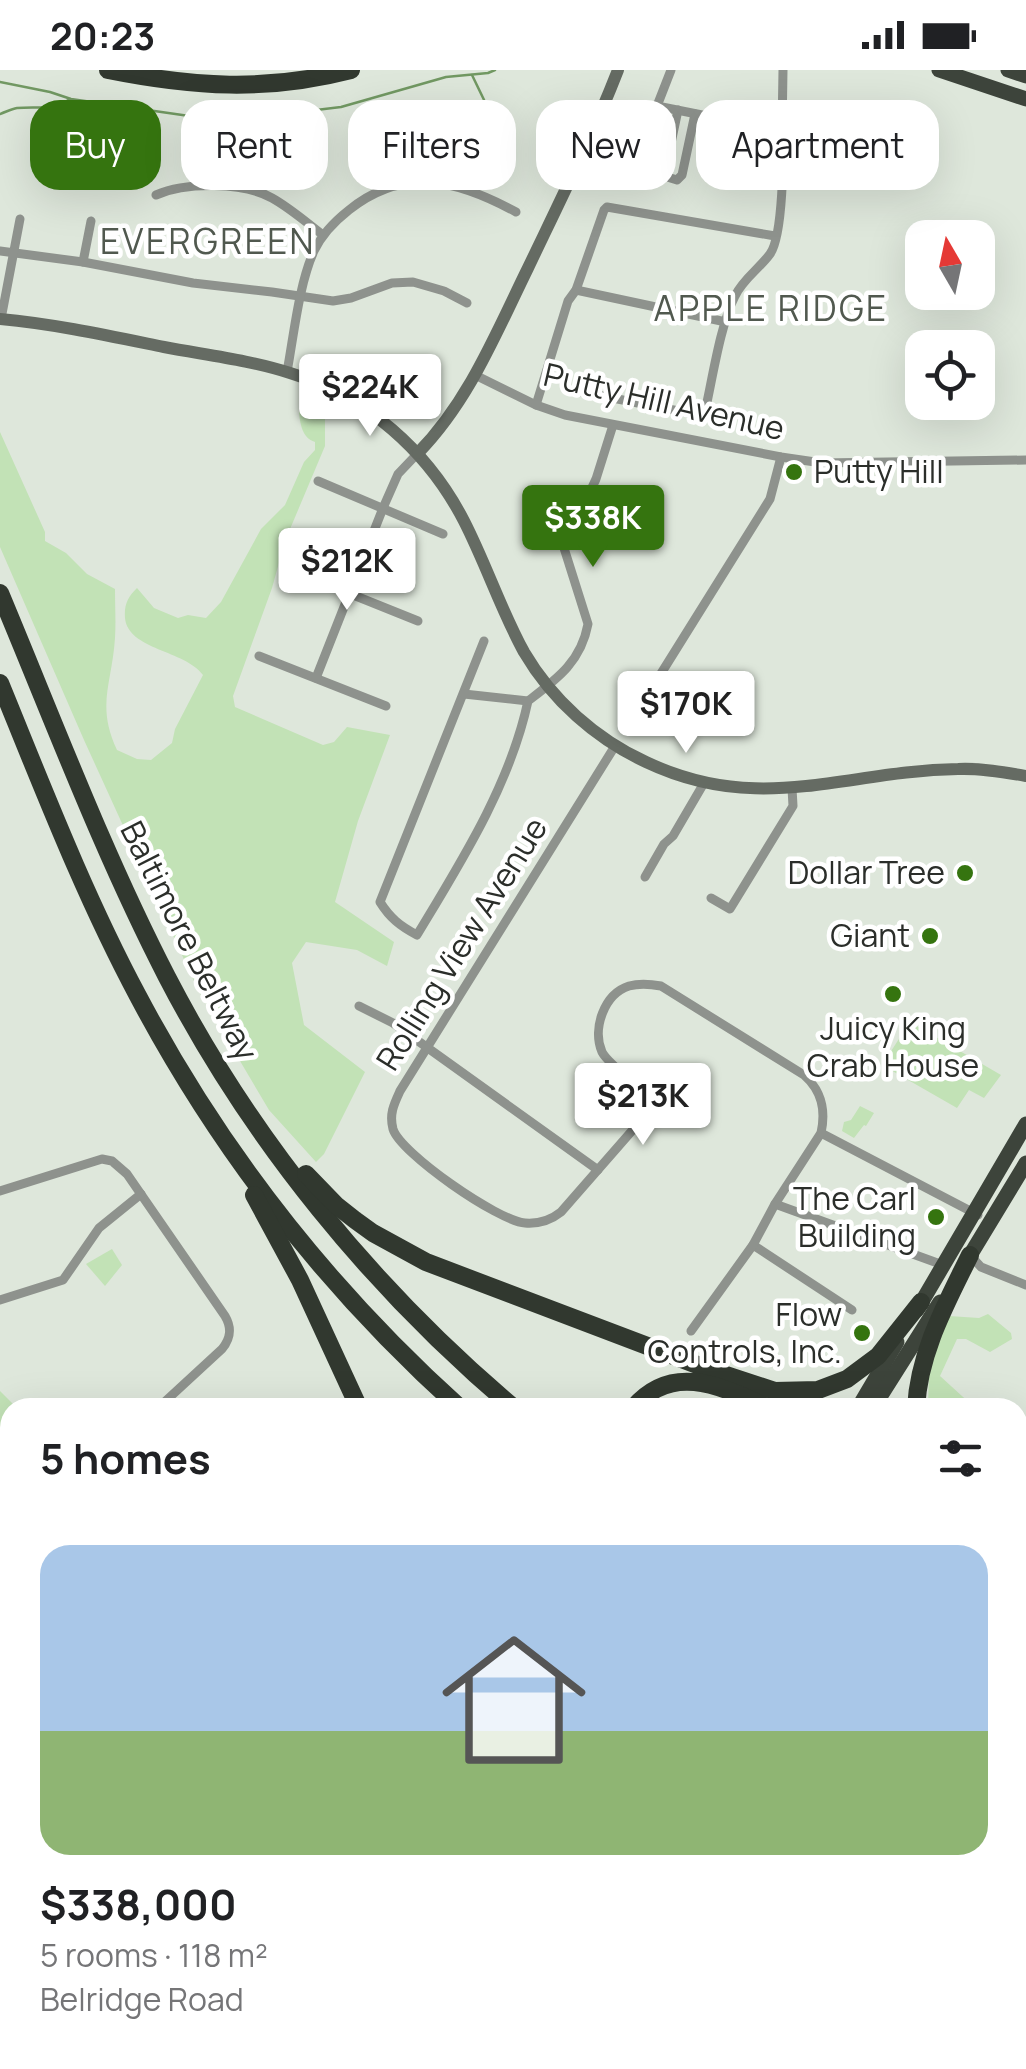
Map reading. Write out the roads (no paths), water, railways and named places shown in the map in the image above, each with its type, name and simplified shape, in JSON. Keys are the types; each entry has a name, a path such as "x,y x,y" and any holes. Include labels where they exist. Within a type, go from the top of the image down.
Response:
{"highway":[{"path":"108,70 185,83 243,86 304,80 351,70"},
{"path":"939,70 1026,99"},
{"path":"1008,70 1026,76"},
{"name":"Baltimore Beltway","path":"0,593 96,828 168,980 228,1082 317,1206 388,1289 502,1398"},
{"name":"Baltimore Beltway","path":"0,682 103,928 169,1052 228,1146 360,1310 450,1398"},
{"path":"168,980 232,1080 318,1188 374,1233 438,1267 745,1383 789,1392 833,1386 863,1368 878,1356 922,1302"},
{"path":"864,1398 1026,1124"},
{"path":"228,1146 300,1280 354,1398"},
{"path":"879,1398 1026,1163"},
{"path":"917,1398 928,1346 970,1255"},
{"path":"645,1398 667,1383 688,1380 743,1398"}],"main road":[{"path":"418,453 453,413 475,375 618,70"},
{"path":"1,319 78,330 287,372 326,387 378,418 418,453 444,489 464,521 524,652 548,686 575,715 615,746 659,768 704,782 757,790 943,770 987,770 1026,776"}],"street":[{"path":"671,70 656,106 678,110 695,114 678,180 664,176 678,110"},
{"path":"783,70 783,100"},
{"path":"287,372 310,261 323,235 366,198 413,183 436,182 466,188 516,212"},
{"path":"156,195 186,186 259,192 323,235"},
{"path":"582,392 704,416 737,292 772,250 781,190"},
{"path":"536,405 568,302 606,208 776,236"},
{"path":"1,319 20,220"},
{"path":"83,262 91,221"},
{"path":"0,251 340,301 392,283 413,282 444,291 467,304"},
{"path":"576,290 726,322"},
{"name":"Putty Hill Avenue","path":"475,375 565,415 782,458 839,464 1026,460"},
{"path":"657,433 662,408"},
{"path":"464,694 528,701 565,673 586,636 587,614 564,548 596,479 613,425"},
{"path":"316,678 382,508 398,474 418,453"},
{"path":"627,728 770,498 782,458"},
{"path":"318,481 444,534"},
{"path":"291,570 418,621"},
{"path":"484,641 380,902 400,926 416,934 464,856 521,736 528,701"},
{"path":"259,656 386,706"},
{"name":"Rolling View Avenue","path":"615,746 400,1091 391,1117 393,1131 407,1150 493,1212 524,1223 554,1218 658,1101"},
{"path":"645,877 664,844 674,836 704,782"},
{"path":"711,898 730,910 793,806 792,788"},
{"path":"692,1332 753,1245 821,1133 822,1102 818,1089 804,1075 660,986 628,986 605,1008 599,1032 603,1054 677,1113 698,1113"},
{"path":"359,1006 393,1023 598,1170"},
{"path":"821,1133 990,1222"},
{"path":"0,1191 105,1159 119,1166 230,1328 222,1349 169,1398"},
{"path":"0,1300 63,1280 99,1228 141,1194"},
{"path":"775,1204 943,1266"},
{"path":"753,1245 852,1310"},
{"path":"970,1255 981,1267 1026,1286"}],"waterway":[{"path":"0,82 71,99 224,121 341,107 446,77 495,70"},
{"path":"472,75 484,100"},
{"path":"0,114 17,108 51,107 70,99"}],"place":[{"name":"Putty Hill","path":"794,472"},
{"name":"Dollar Tree","path":"965,873"},
{"name":"Giant","path":"930,936"},
{"name":"Juicy King Crab House","path":"893,994"},
{"name":"The Carl Building","path":"936,1217"},
{"name":"Flow Controls, Inc.","path":"862,1333"}],"district":[{"name":"EVERGREEN","path":"208,242"},
{"name":"APPLE RIDGE","path":"771,309"}]}
